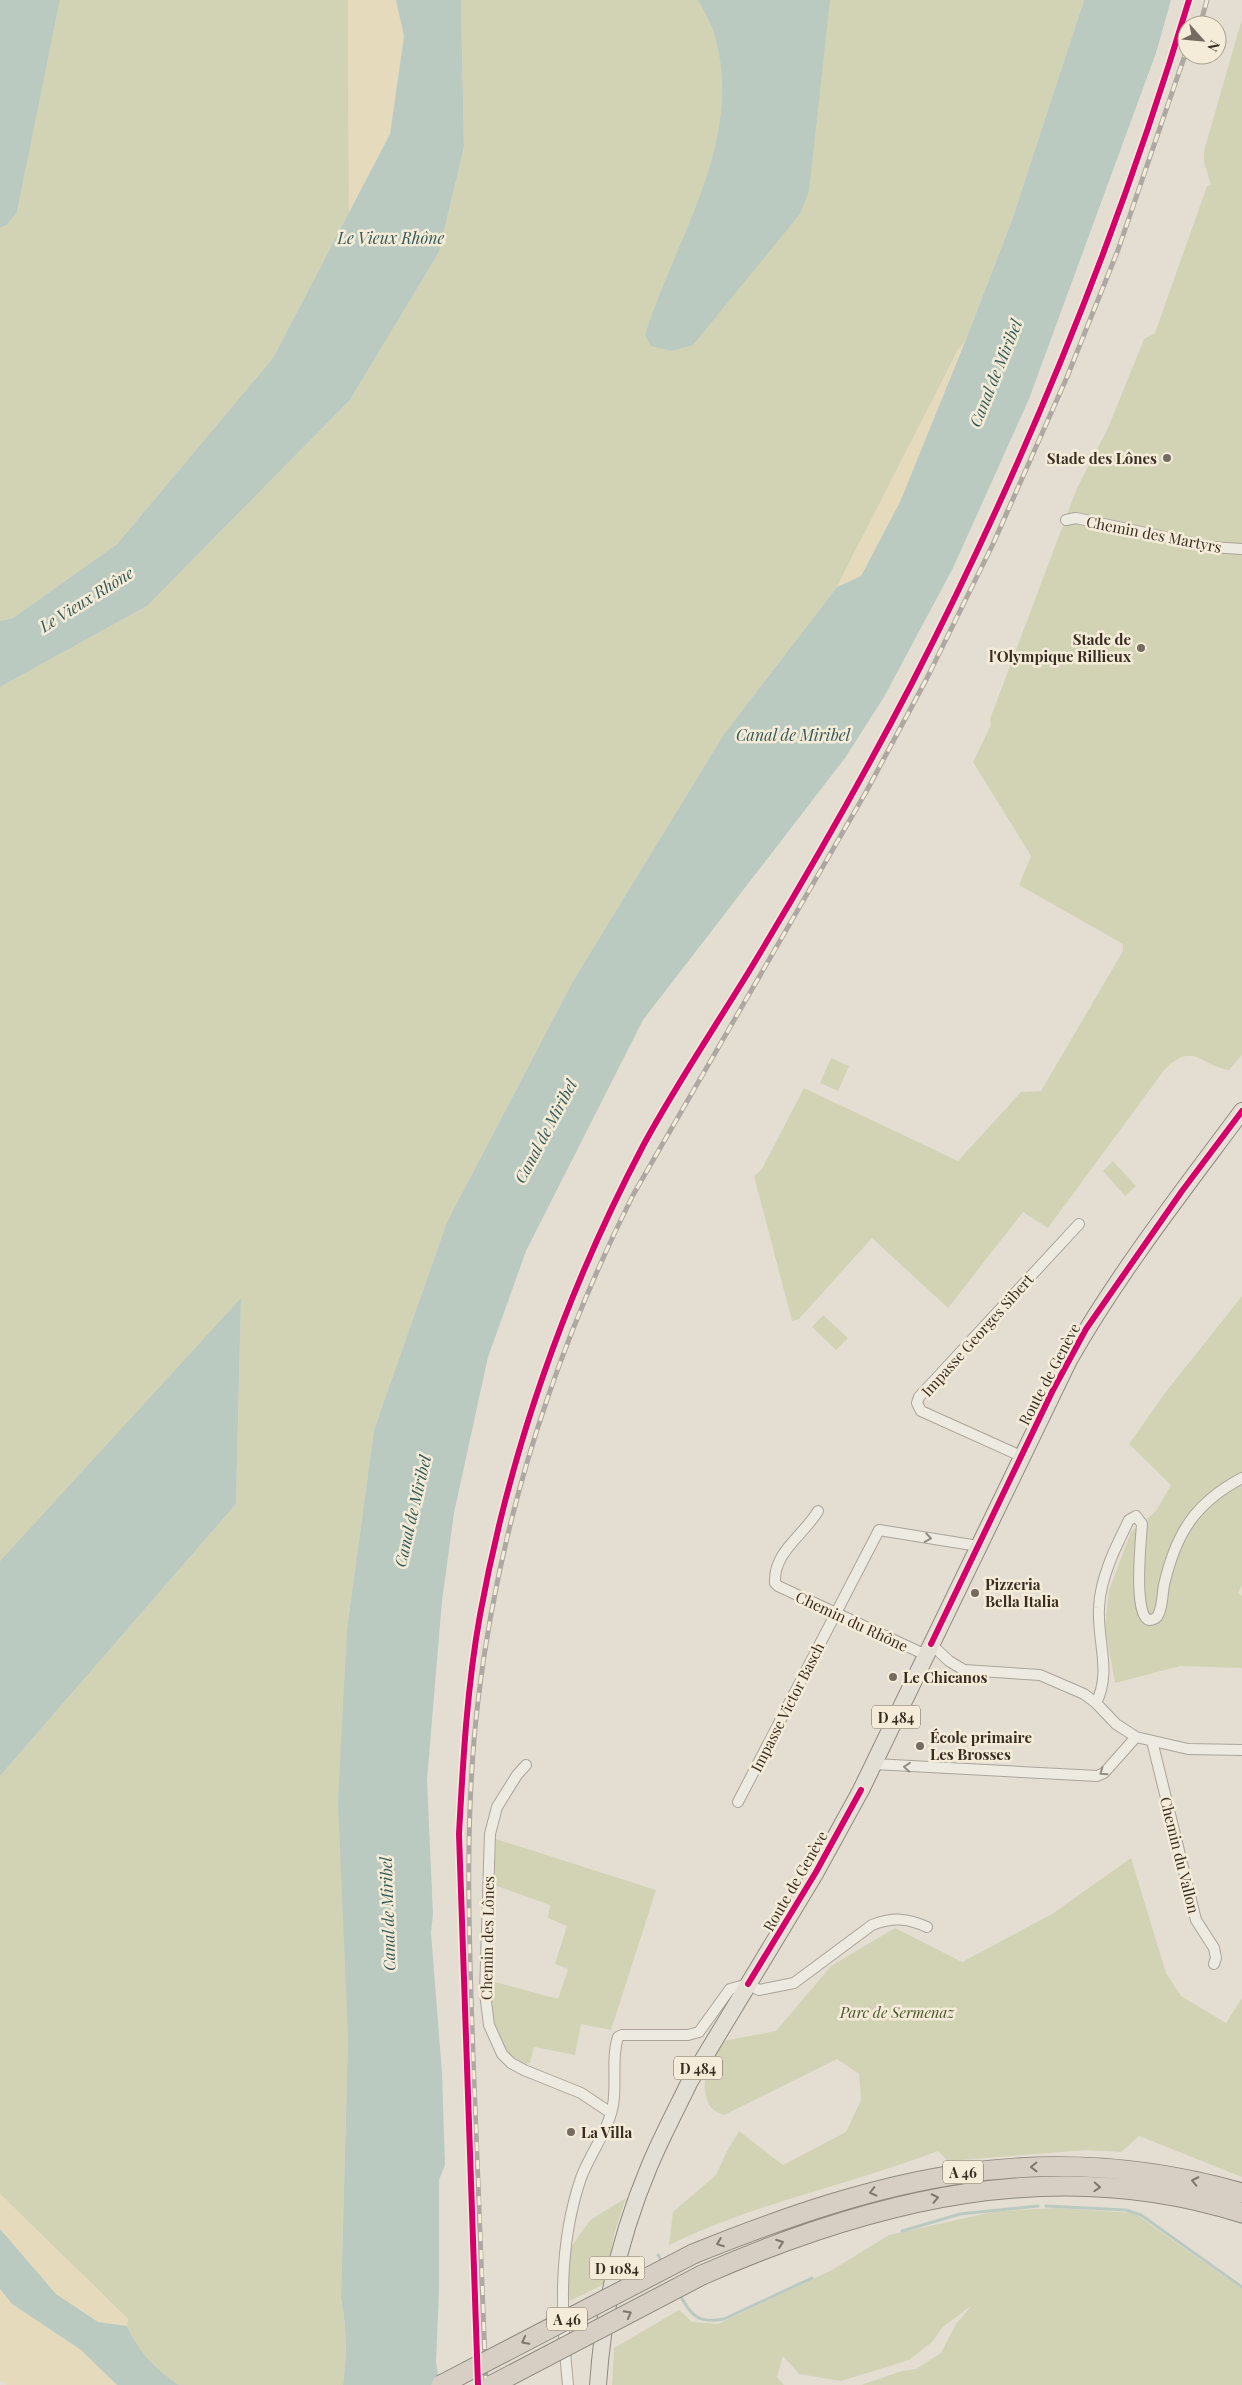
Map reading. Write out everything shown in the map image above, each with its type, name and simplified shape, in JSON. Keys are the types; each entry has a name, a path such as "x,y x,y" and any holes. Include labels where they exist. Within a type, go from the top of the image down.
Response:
{"highway":[{"name":"A 46","path":"441,2385 693,2254 798,2214 859,2195 918,2180 968,2171 1026,2166 1118,2169 1179,2178 1242,2194"},
{"name":"A 46","path":"492,2385 702,2275 745,2256 826,2227 903,2205 986,2189 1044,2186 1113,2188 1179,2198 1242,2213"}],"main road":[{"name":"Route de Genève","path":"598,2385 604,2320 627,2228 654,2155 690,2081 816,1872 874,1764 1053,1390 1086,1329 1154,1230 1242,1111"}],"street":[{"name":"Chemin des Martyrs","path":"1066,520 1076,518 1211,547 1242,549"},
{"name":"Impasse Georges Sibert","path":"1021,1456 920,1411 917,1403 919,1397 1079,1224"},
{"path":"1096,1703 1105,1678 1100,1602 1105,1578 1129,1520 1136,1516 1142,1524 1139,1574 1141,1609 1143,1616 1147,1620 1153,1620 1158,1616 1164,1586 1188,1522 1217,1492 1242,1478"},
{"name":"Chemin du Rhône","path":"818,1511 779,1562 775,1576 778,1586 836,1613 928,1650 964,1670 1040,1675 1084,1694 1096,1703 1116,1724 1136,1737 1188,1749 1242,1750"},
{"name":"Impasse Victor Basch","path":"738,1802 879,1530 978,1546"},
{"path":"874,1764 1097,1776 1104,1773 1136,1737"},
{"name":"Chemin du Vallon","path":"1152,1741 1196,1920 1214,1948 1216,1958 1214,1964"},
{"name":"Chemin des Lônes","path":"526,1765 517,1775 497,1807 490,1834 485,1993 490,2025 502,2054 511,2063 581,2093 610,2113"},
{"path":"568,2385 562,2302 565,2247 581,2179 588,2160 600,2142 610,2113 618,2037 622,2035 688,2036 699,2032 730,1989 748,1984 759,1990 794,1984 865,1930 884,1920 906,1918 927,1927"}],"green space":[{"path":"60,0 348,0 349,213 273,358 117,544 13,618 0,621 0,228 7,225 17,212"},
{"path":"461,0 1084,0 1012,220 965,342 958,350 837,587 724,734 573,981 447,1222 374,1430 347,1629 348,2038 341,2298 346,2341 343,2385 179,2385 150,2363 138,2348 127,2326 128,2319 0,2194 0,1776 236,1504 241,1299 0,1561 0,687 147,606 350,400 439,252 464,147"},
{"path":"1242,19 1242,1055 1229,1070 1190,1056 1175,1061 1165,1069 1048,1228 1023,1212 948,1308 872,1238 799,1319 792,1321 754,1176 762,1169 804,1088 958,1161 1021,1092 1041,1091 1123,951 1123,944 1019,885 1031,856 973,762 991,725 990,719 1077,488 1108,428 1144,339 1155,333 1207,186 1211,185 1204,162 1204,151"},
{"path":"831,1058 849,1066 838,1091 820,1083"},
{"path":"1113,1161 1136,1186 1125,1196 1103,1171"},
{"path":"1242,1296 1242,1585 1238,1593 1242,1596 1242,1668 1180,1666 1115,1683 1105,1627 1109,1590 1131,1532 1156,1511 1171,1485 1129,1444 1165,1393"},
{"path":"823,1315 848,1338 836,1350 812,1327"},
{"path":"496,1839 656,1890 611,2030 581,2024 575,2055 534,2047 530,2063 520,2065 507,2055 498,2040 489,2008 488,1998 491,1981 558,1999 568,1969 555,1964 567,1926 548,1918 550,1905 494,1885"},
{"name":"Parc de Sermenaz","path":"1131,1858 1166,1973 1181,1996 1226,2023 1242,1998 1242,2177 1139,2136 1121,2152 1087,2150 948,2161 938,2151 735,2217 669,2245 673,2212 716,2175 739,2131 783,2165 846,2132 861,2100 859,2074 837,2059 724,2115 720,2114 709,2103 706,2096 705,2081 709,2067 724,2041 776,2031 831,1966 895,1928 962,1962 1052,1914"},
{"path":"626,2198 615,2231 604,2284 572,2300 564,2301 565,2269 558,2266 590,2220"},
{"path":"1057,2208 1134,2213 1242,2289 1242,2385 861,2385 902,2371 916,2369 941,2353 956,2324 972,2305 943,2327 932,2342 909,2360 841,2381 799,2374 783,2356 777,2377 784,2385 612,2385 614,2348 679,2310 692,2322 718,2324 832,2270 889,2235 997,2211"}],"sand":[{"path":"348,0 396,0 404,36 390,134 349,213"},
{"path":"965,342 900,502 861,576 837,587 958,350"},
{"path":"0,2194 128,2319 127,2326 98,2322 56,2294 0,2229"},
{"path":"0,2289 12,2304 81,2350 117,2385 7,2385 0,2380"}],"water":[{"path":"0,0 60,0 17,212 7,225 0,228"},
{"name":"Le Vieux Rhône","path":"396,0 461,0 464,147 439,252 350,400 147,606 0,687 0,621 13,618 117,544 273,358 390,134 404,36"},
{"path":"698,0 830,0 809,191 800,214 693,345 671,351 651,346 645,335 704,184 715,146 722,107 721,67 712,27"},
{"name":"Canal de Miribel","path":"1084,0 1171,0 1156,53 1029,399 953,568 884,697 845,758 643,1020 526,1251 488,1357 454,1513 442,1601 427,1780 433,1914 431,1933 442,2072 445,2165 439,2180 439,2291 436,2362 440,2385 343,2385 346,2341 341,2298 348,2038 338,1801 347,1629 374,1430 447,1222 573,981 724,734 837,587 861,576 900,502 1012,220"},
{"path":"241,1298 236,1504 0,1776 0,1561"},
{"path":"0,2229 56,2294 98,2322 127,2326 148,2360 179,2385 117,2385 81,2350 12,2304 0,2289"}],"waterway":[{"path":"902,2231 960,2214 1038,2206"},
{"path":"1046,2206 1126,2210 1141,2215 1242,2287"},
{"path":"658,2255 663,2263"},
{"path":"680,2295 688,2308 697,2317 708,2320 724,2319 812,2278"}],"railway":[{"path":"1203,15 1207,0"},
{"path":"486,2385 470,1966 469,1834 471,1790 478,1701 487,1635 515,1505 533,1442 554,1379 578,1317 604,1255 633,1195 866,792 926,680 993,544 1067,377 1118,250 1182,65"}],"cycle path":[{"path":"478,2385 459,1834 466,1724 472,1669 492,1554 507,1493 544,1374 566,1315 616,1200 656,1122 769,938 892,722 992,519 1066,349 1100,263 1132,176 1189,0"},
{"path":"931,1644 1053,1390 1086,1329 1182,1191 1242,1111"},
{"path":"748,1984 816,1872 861,1790"}],"place":[{"name":"Stade des Lônes","path":"1167,458"},
{"name":"Stade de l'Olympique Rillieux","path":"1141,648"},
{"name":"Pizzeria Bella Italia","path":"975,1593"},
{"name":"Le Chicanos","path":"893,1677"},
{"name":"École primaire Les Brosses","path":"920,1746"},
{"name":"La Villa","path":"571,2132"}]}
